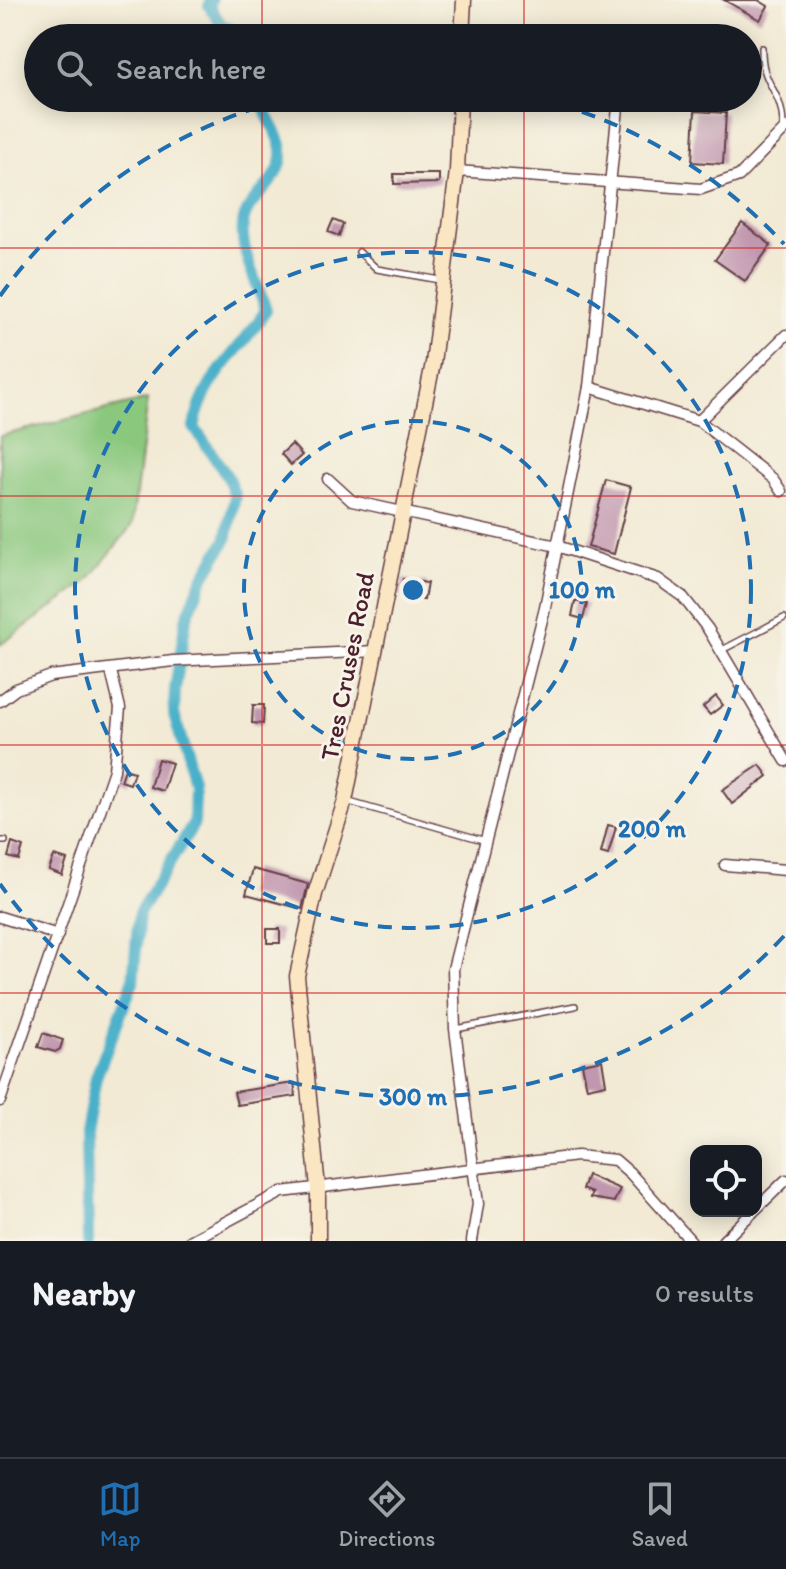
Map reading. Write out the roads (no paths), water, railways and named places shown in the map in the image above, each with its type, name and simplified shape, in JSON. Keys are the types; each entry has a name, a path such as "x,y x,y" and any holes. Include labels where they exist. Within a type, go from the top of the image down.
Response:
{"main road":[{"path":"463,24 464,0"},
{"name":"Tres Cruses Road","path":"318,1241 318,1188 297,976 315,894 345,801 433,363 457,171 459,112"}],"street":[{"path":"472,1241 478,1204 455,1029 453,969 487,841 557,546 589,387 618,112"},
{"path":"457,171 701,189 739,176 785,130"},
{"path":"699,421 786,335"},
{"path":"589,387 699,421 773,479 781,491"},
{"path":"328,479 352,501 557,546 658,579 683,597 721,650 786,761"},
{"path":"0,701 16,689 51,676 173,661 376,651"},
{"path":"0,1101 114,770 120,708 111,671"},
{"path":"725,865 786,870"},
{"path":"0,917 58,935"},
{"path":"190,1241 282,1192 577,1156 615,1160 691,1241"},
{"path":"762,1203 786,1180"},
{"path":"723,1241 748,1217"}],"lane":[{"path":"762,48 763,76 781,98 785,130"},
{"path":"359,252 377,269 444,281"},
{"path":"721,650 784,618"},
{"path":"345,801 487,841"},
{"path":"455,1029 575,1006"}],"waterway":[{"path":"211,0 209,6 221,24"},
{"path":"88,1241 86,1132 96,1077 133,982 139,913 194,823 195,788 174,714 175,690 186,619 202,580 226,540 235,497 229,479 194,427 214,378 266,310 247,257 243,225 250,206 272,181 281,162 281,143 266,112"}]}
